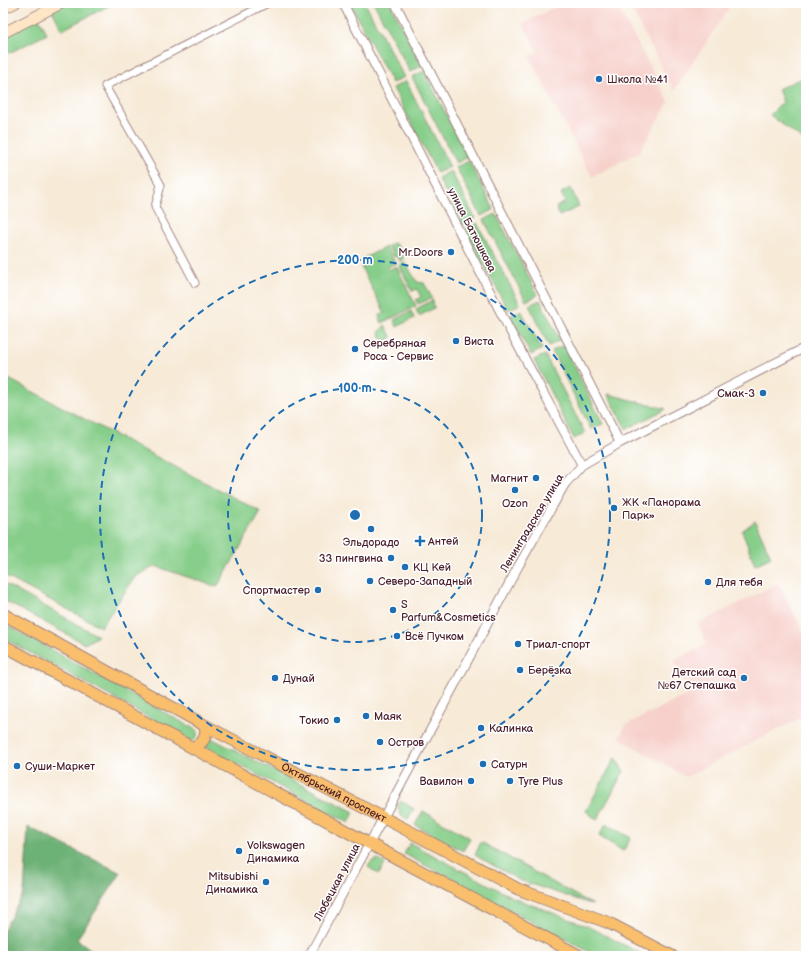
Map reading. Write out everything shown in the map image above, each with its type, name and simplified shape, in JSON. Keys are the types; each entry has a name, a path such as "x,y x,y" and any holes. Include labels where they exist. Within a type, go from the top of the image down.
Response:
{"main road":[{"path":"3,9 15,3"},
{"path":"3,34 62,3"},
{"name":"Октябрьский проспект","path":"3,614 206,726 518,889 609,923 672,956"},
{"path":"3,645 580,956"},
{"path":"193,747 201,745 206,736 206,726"}],"street":[{"path":"195,283 155,207 161,185 105,86 268,3"},
{"name":"улица Батюшкова","path":"343,3 509,329 582,465"},
{"path":"395,3 620,443"},
{"name":"Ленинградская улица","path":"384,818 519,565 565,484 582,465 620,443 806,347"},
{"name":"Любецкая улица","path":"309,956 384,818"}],"shaded area":[{"name":"Школа №41","path":"562,3 616,3 669,102 639,152 592,177 529,56 538,51 523,24"},
{"path":"628,3 732,3 674,91"},
{"name":"Детский сад №67 Степашка","path":"778,583 806,636 806,715 686,777 619,738 626,725 690,693 674,660 707,644 698,624"}],"green space":[{"path":"61,3 114,3 62,30 51,8"},
{"path":"350,3 365,3 404,77 392,83"},
{"path":"374,3 390,3 422,66 410,72"},
{"path":"38,16 47,34 3,56 3,33"},
{"path":"424,71 468,157 456,163 412,77"},
{"path":"806,76 806,142 770,115 783,102 778,89"},
{"path":"406,81 450,167 437,173 393,88"},
{"path":"469,161 494,209 481,216 456,167"},
{"path":"451,171 475,218 463,225 438,178"},
{"path":"571,188 579,207 559,216 556,207 565,202 561,193"},
{"path":"496,214 538,295 526,301 484,220"},
{"path":"477,223 520,304 508,310 465,229"},
{"path":"393,243 397,245 404,259 400,261 397,256 394,257 388,246"},
{"path":"386,247 395,263 388,267 389,270 396,266 416,306 382,323 379,316 385,313 361,267 365,265 362,259"},
{"path":"405,262 417,282 424,283 432,298 418,304 416,300 421,297 417,289 412,291 399,265"},
{"path":"433,300 434,308 419,316 416,309"},
{"path":"540,300 560,340 549,346 529,305"},
{"path":"521,310 542,349 531,355 510,316"},
{"path":"411,311 414,318 397,327 394,320"},
{"path":"385,325 392,338 386,341 382,339 379,333"},
{"path":"564,345 603,424 591,429 552,351"},
{"path":"545,355 585,433 574,439 534,360"},
{"path":"3,376 261,512 217,587 155,566 135,577 101,627 3,575"},
{"path":"608,394 666,409 626,429"},
{"path":"755,521 771,557 755,565 742,531"},
{"path":"3,583 98,636 85,644 3,600"},
{"path":"3,623 198,731 196,739 192,741 3,638"},
{"path":"211,738 354,812 349,823 205,747"},
{"path":"615,758 624,771 597,820 586,811"},
{"path":"401,801 414,809 408,819 400,815 398,806"},
{"path":"423,811 470,838 463,851 415,825"},
{"path":"606,824 631,838 623,851 599,836"},
{"path":"28,827 121,873 77,939 99,956 3,956 3,931 24,893"},
{"path":"481,842 593,905 519,880 475,855"},
{"path":"410,843 514,898 587,926 646,956 597,956 404,854"},
{"path":"378,859 385,864 379,874 368,867 371,862"}],"place":[{"name":"Школа №41","path":"599,79"},
{"name":"Mr.Doors","path":"451,252"},
{"name":"Виста","path":"456,341"},
{"name":"Серебряная Роса - Сервис","path":"355,349"},
{"name":"Смак-3","path":"763,393"},
{"name":"Магнит","path":"536,478"},
{"name":"Ozon","path":"515,490"},
{"name":"ЖК «Панорама Парк»","path":"614,508"},
{"name":"Эльдорадо","path":"371,529"},
{"name":"Антей","path":"420,541"},
{"name":"33 пингвина","path":"391,558"},
{"name":"КЦ Кей","path":"405,567"},
{"name":"Северо-Западный","path":"370,581"},
{"name":"Для тебя","path":"708,582"},
{"name":"Спортмастер","path":"318,590"},
{"name":"S Parfum&Cosmetics","path":"393,610"},
{"name":"Всё Пучком","path":"397,636"},
{"name":"Триал-спорт","path":"518,644"},
{"name":"Берёзка","path":"520,670"},
{"name":"Дунай","path":"275,678"},
{"name":"Детский сад №67 Степашка","path":"744,678"},
{"name":"Маяк","path":"366,716"},
{"name":"Токио","path":"337,720"},
{"name":"Калинка","path":"481,728"},
{"name":"Остров","path":"380,742"},
{"name":"Сатурн","path":"483,764"},
{"name":"Суши-Маркет","path":"17,766"},
{"name":"Вавилон","path":"471,781"},
{"name":"Tyre Plus","path":"510,781"},
{"name":"Volkswagen Динамика","path":"239,851"},
{"name":"Mitsubishi Динамика","path":"266,882"}]}
